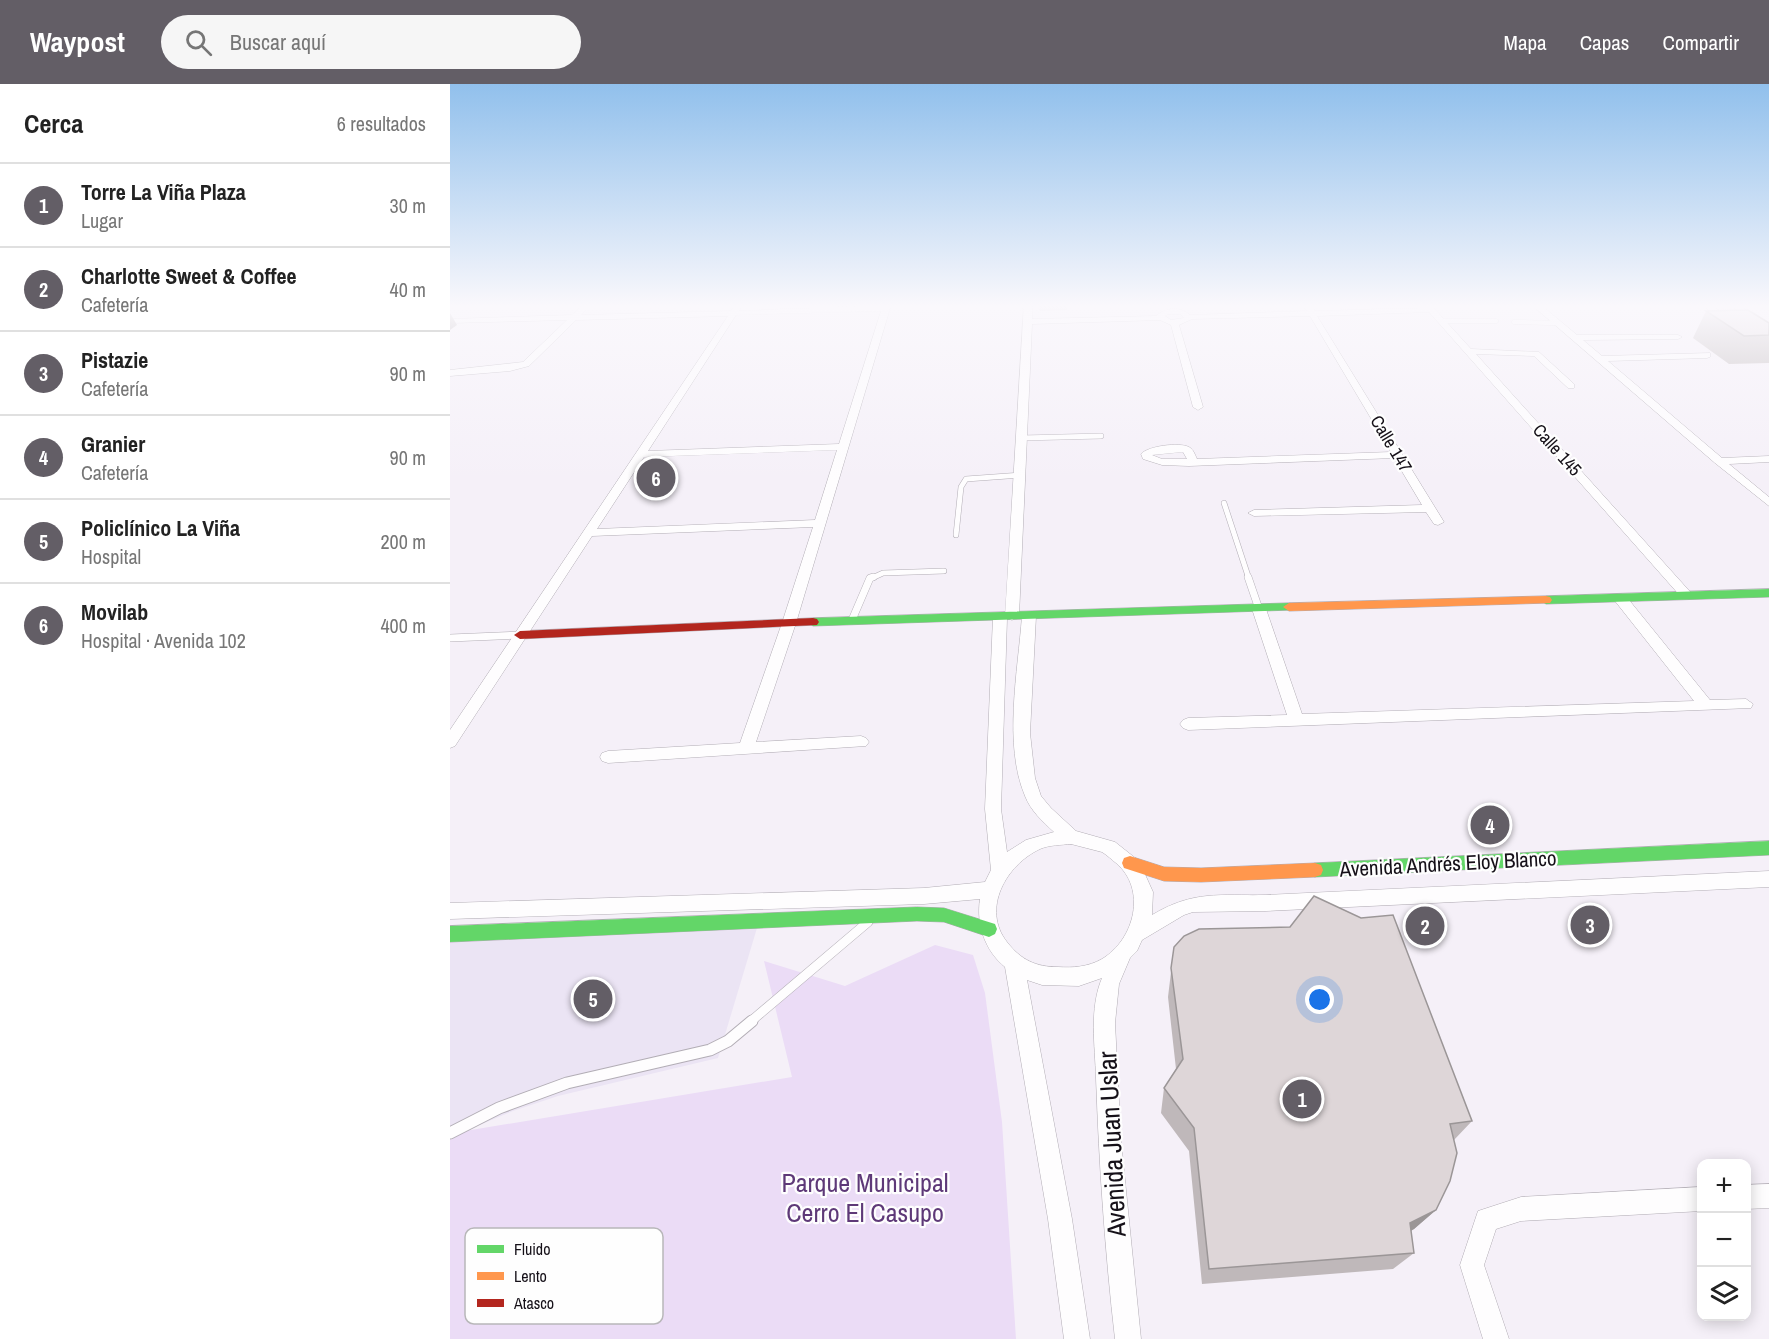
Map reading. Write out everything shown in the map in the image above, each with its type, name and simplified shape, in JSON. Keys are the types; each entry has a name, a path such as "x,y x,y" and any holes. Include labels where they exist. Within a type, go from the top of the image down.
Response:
{"street":[{"path":"450,373 510,368 522,364"},
{"path":"450,742 700,364"},
{"path":"746,748 789,623 869,364"},
{"path":"1000,870 993,809 1006,617 1020,475 1026,364"},
{"path":"1186,364 1198,406"},
{"name":"Calle 147","path":"1342,364 1438,522"},
{"name":"Calle 145","path":"1481,364 1687,595"},
{"path":"1546,364 1571,386"},
{"path":"1606,364 1769,503"},
{"path":"640,454 843,447"},
{"path":"1193,462 1397,455"},
{"path":"1719,461 1769,459"},
{"path":"1254,513 1429,508"},
{"path":"589,532 820,523"},
{"path":"520,635 852,620 1769,593"},
{"path":"1620,598 1705,704"},
{"path":"1259,609 1296,720"},
{"path":"1029,616 1021,754 1033,797 1071,837"},
{"path":"1188,724 1746,704"},
{"path":"608,757 861,742"},
{"path":"1071,837 1104,844 1130,863 1138,875 1145,896 1144,918 1139,933 1125,953 1101,970 1071,979 1041,976 1014,964 998,948 989,929 986,909 989,890 1000,870 1014,856 1031,845 1051,838 1071,837"},
{"name":"Avenida Andrés Eloy Blanco","path":"1130,863 1164,874 1201,875 1769,848"},
{"name":"Avenida Andrés Eloy Blanco","path":"1139,933 1178,909 1193,904 1769,879"},
{"path":"450,911 924,896 989,890"},
{"path":"450,934 876,915 944,915 989,929"},
{"name":"Avenida Juan Uslar","path":"1125,953 1113,971 1107,993 1106,1020 1109,1138 1117,1246 1128,1339"},
{"path":"1014,964 1060,1219 1077,1339"},
{"path":"1751,1197 1769,1196"},
{"path":"1496,1339 1472,1265 1487,1220 1521,1209 1697,1199"}],"lane":[{"path":"1022,438 1101,436"},
{"path":"956,535 961,487 966,479 1020,475"},
{"path":"1224,503 1259,609"},
{"path":"852,620 870,578 883,573 944,570"},
{"path":"450,638 520,635"},
{"path":"450,1133 490,1112 536,1093 587,1078 710,1050 728,1041 876,915"}],"shaded area":[{"path":"757,928 718,1058 558,1096 513,1111 465,1131 450,1140 450,941"}],"green space":[{"name":"Parque Municipal Cerro El Casupo","path":"935,945 973,955 985,993 1002,1122 1016,1339 450,1339 450,1140 465,1131 792,1077 764,961 845,986"}],"building":[{"path":"1314,896 1361,918 1393,915 1472,1121 1450,1124 1457,1153 1450,1181 1436,1210 1410,1223 1414,1253 1209,1269 1194,1128 1164,1088 1183,1059 1171,968 1174,947 1184,936 1199,929 1290,927"}],"traffic: fast":[{"path":"1546,600 1769,593"},
{"path":"813,622 1289,607"},
{"path":"1315,870 1769,848"},
{"path":"450,934 917,914 944,915 989,929"}],"traffic: slow":[{"path":"1289,607 1546,600"},
{"path":"1130,863 1164,874 1201,875 1315,870"}],"traffic: jam":[{"path":"520,635 813,622"}],"place":[{"name":"Movilab","path":"656,478"},
{"name":"Granier","path":"1490,825"},
{"name":"Pistazie","path":"1590,925"},
{"name":"Charlotte Sweet & Coffee","path":"1425,926"},
{"name":"Policlínico La Viña","path":"593,999"},
{"name":"Torre La Viña Plaza","path":"1302,1099"}]}
